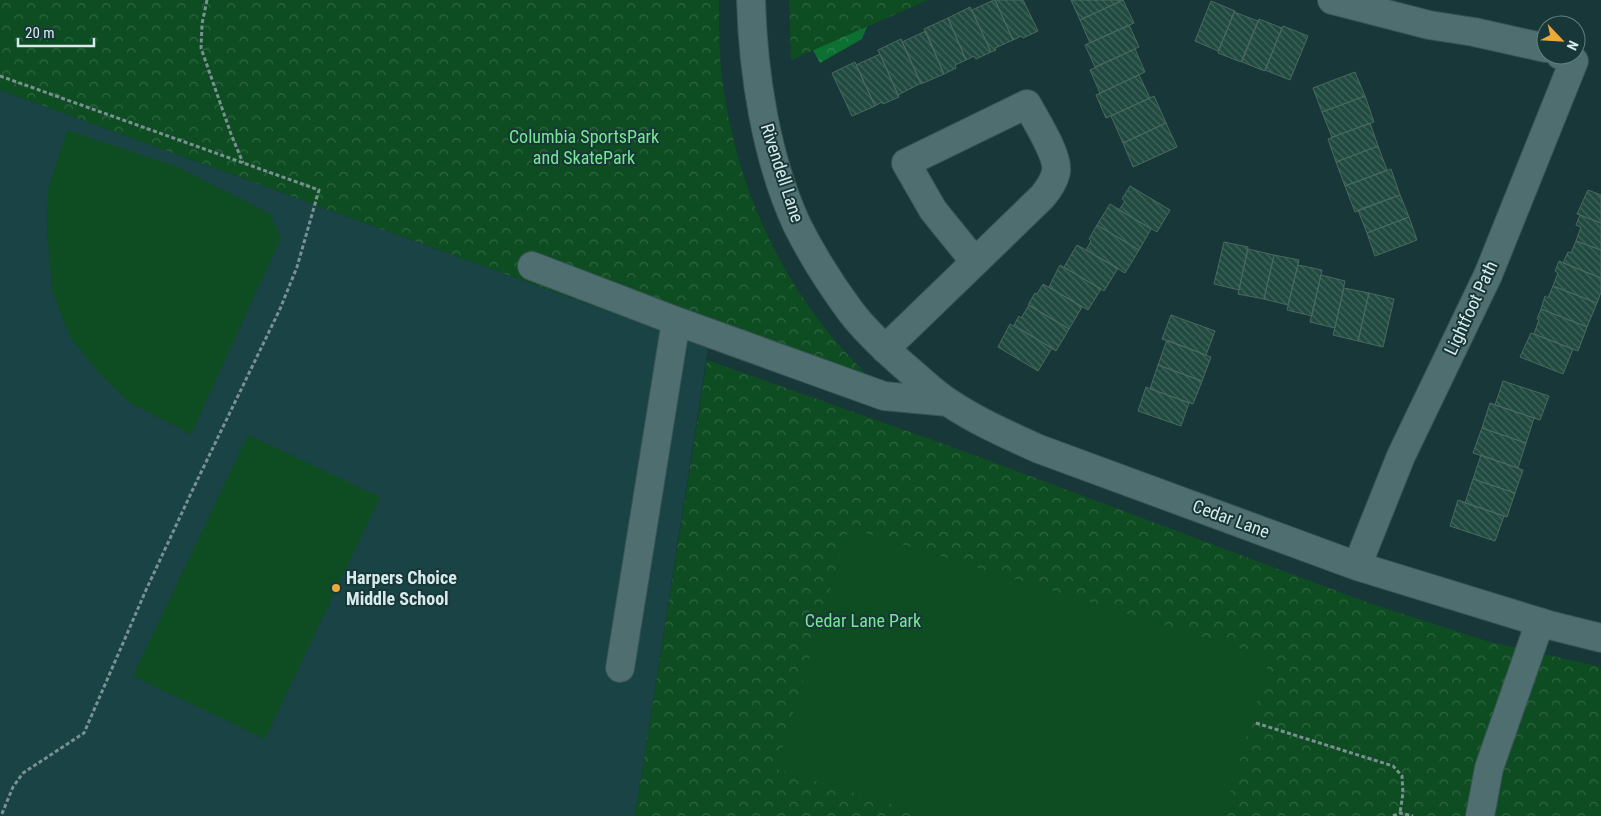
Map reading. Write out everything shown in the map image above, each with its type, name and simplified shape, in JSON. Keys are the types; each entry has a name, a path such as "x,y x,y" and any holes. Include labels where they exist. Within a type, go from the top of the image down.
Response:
{"street":[{"name":"Rivendell Lane","path":"751,0 752,40 761,105 780,178 797,224 833,287 852,313 885,349"},
{"path":"1332,0 1428,25 1474,32 1536,46"},
{"name":"Lightfoot Path","path":"1357,566 1401,456 1488,275 1572,65"},
{"path":"885,349 975,262 1042,197 1049,187 1056,172 1055,157 1027,104 906,163 933,210 975,262"},
{"path":"532,266 676,321 884,396 948,402"},
{"path":"620,668 676,321"},
{"name":"Cedar Lane","path":"885,349 948,402 991,427 1039,449 1357,566 1540,622 1601,638"},
{"path":"1480,816 1489,768 1540,622"}],"path":[{"path":"207,0 202,24 201,48 243,163"},
{"path":"0,76 319,190 297,267 280,309 146,590 84,733 23,773 13,787 1,816"},
{"path":"1256,723 1393,766 1402,776 1403,793 1400,813"},
{"path":"1393,816 1400,813 1413,816"}],"shaded area":[{"name":"Harpers Choice Middle School","path":"0,90 708,348 635,816 0,816"}],"green space":[{"name":"Columbia SportsPark and SkatePark","path":"0,0 719,0 720,59 727,111 743,175 755,206 768,236 799,293 842,349 887,394 711,331 708,348 0,90"},
{"path":"789,0 928,0 791,60"},
{"path":"878,0 862,39 820,63 797,21"},
{"path":"67,130 178,167 270,214 281,238 191,434 130,403 100,374 70,337 52,290 47,231 48,190"},
{"name":"Cedar Lane Park","path":"707,360 966,452 1369,603 1487,641 1601,667 1601,816 635,816"},
{"path":"248,435 380,497 265,739 133,676"},
{"path":"849,528 1270,658 1223,816 930,816 776,769"}],"building":[{"path":"994,0 1013,40 995,48 996,50 991,52 972,10"},
{"path":"995,0 1023,0 1038,31 1023,38 1021,36 1013,40"},
{"path":"1071,0 1123,0 1080,20"},
{"path":"1123,0 1134,23 1090,43 1080,20"},
{"path":"1211,1 1235,11 1218,51 1195,41"},
{"path":"970,7 991,52 976,59 974,56 966,60 948,18"},
{"path":"1234,12 1258,21 1241,62 1218,53"},
{"path":"948,18 966,60 955,65 956,68 944,74 924,29"},
{"path":"1259,19 1282,28 1265,71 1242,62"},
{"path":"1129,25 1139,47 1095,67 1085,45"},
{"path":"1283,26 1308,36 1290,80 1265,70"},
{"path":"926,31 944,74 921,84 902,42"},
{"path":"901,39 921,83 898,95 878,50"},
{"path":"1135,49 1145,72 1100,93 1090,70"},
{"path":"880,54 899,97 875,106 856,65"},
{"path":"855,62 875,106 852,116 832,73"},
{"path":"1355,72 1365,96 1322,112 1313,88"},
{"path":"1139,75 1150,98 1106,118 1096,95"},
{"path":"1154,96 1166,123 1123,143 1111,116"},
{"path":"1365,96 1374,122 1332,137 1322,112"},
{"path":"1166,123 1177,147 1133,167 1123,143"},
{"path":"1370,123 1378,146 1336,162 1328,139"},
{"path":"1378,146 1387,170 1345,186 1336,162"},
{"path":"1391,169 1400,195 1355,212 1345,186"},
{"path":"1130,186 1170,210 1157,232 1119,210 1125,201 1122,199"},
{"path":"1588,190 1601,195 1601,223 1577,214"},
{"path":"1400,195 1409,217 1367,233 1358,210"},
{"path":"1110,204 1151,229 1139,250 1097,225"},
{"path":"1580,215 1601,223 1601,250 1576,241 1581,227 1576,225"},
{"path":"1409,217 1417,240 1375,256 1367,233"},
{"path":"1097,225 1139,250 1125,273 1086,250 1091,241 1089,239"},
{"path":"1576,241 1601,250 1601,278 1563,263 1568,252 1571,253"},
{"path":"1224,242 1248,247 1239,290 1214,284"},
{"path":"1077,245 1118,268 1104,291 1064,267"},
{"path":"1248,249 1274,255 1264,299 1238,294"},
{"path":"1274,255 1299,260 1288,305 1264,299"},
{"path":"1559,261 1601,278 1601,292 1597,303 1553,286 1558,273 1555,271"},
{"path":"1060,265 1101,289 1088,310 1049,287"},
{"path":"1298,265 1322,270 1312,316 1287,310"},
{"path":"1321,275 1345,281 1335,328 1310,322"},
{"path":"1043,284 1082,307 1069,329 1028,305"},
{"path":"1553,286 1597,303 1587,327 1541,309 1545,296 1548,298"},
{"path":"1344,288 1369,293 1358,341 1333,335"},
{"path":"1369,293 1394,299 1383,347 1358,341"},
{"path":"1029,305 1069,329 1056,351 1014,325"},
{"path":"1541,309 1587,327 1578,351 1534,334"},
{"path":"1171,315 1215,331 1206,355 1162,339"},
{"path":"1010,324 1052,348 1038,371 998,347"},
{"path":"1531,333 1573,349 1563,374 1520,357"},
{"path":"1167,340 1211,357 1202,381 1158,365"},
{"path":"1158,365 1202,381 1193,404 1150,389"},
{"path":"1503,381 1549,396 1540,420 1495,405"},
{"path":"1146,387 1189,403 1181,426 1138,411"},
{"path":"1490,403 1534,418 1526,443 1482,428"},
{"path":"1482,428 1526,443 1518,468 1473,453"},
{"path":"1481,455 1523,470 1515,493 1473,479"},
{"path":"1473,479 1515,493 1507,517 1465,503"},
{"path":"1458,500 1504,516 1495,541 1450,526"}],"place":[{"name":"Harpers Choice Middle School","path":"336,588"}]}
